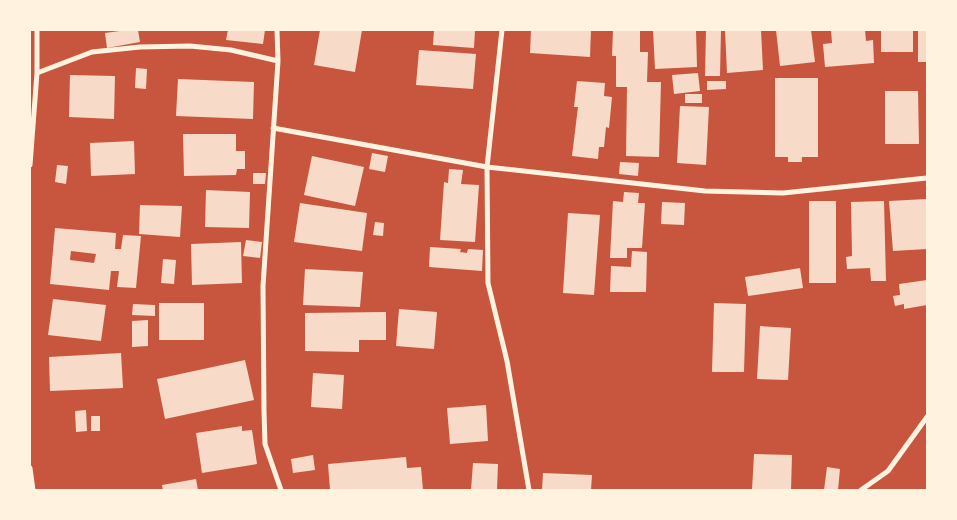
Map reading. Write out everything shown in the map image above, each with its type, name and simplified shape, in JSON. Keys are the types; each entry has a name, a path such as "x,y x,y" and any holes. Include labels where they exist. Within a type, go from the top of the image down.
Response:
{"street":[{"path":"30,164 37,73 37,30"},
{"path":"278,30 278,61 264,286 264,410 265,444 281,490"},
{"path":"502,30 487,167 488,283 507,361 529,490"},
{"path":"37,73 92,52 140,47 190,46 231,50 278,61"},
{"path":"273,128 487,167 705,191 783,193 927,178"},
{"path":"861,490 888,471 927,417"},
{"path":"30,468 33,490"}],"building":[{"path":"138,30 140,42 107,48 105,33"},
{"path":"228,30 265,30 263,44 226,40"},
{"path":"320,30 362,30 355,72 314,65"},
{"path":"434,30 475,30 474,48 433,45"},
{"path":"531,30 591,30 590,57 530,53"},
{"path":"613,30 640,30 640,52 648,52 647,82 661,82 659,157 626,156 627,87 616,87 616,56 612,56"},
{"path":"653,30 696,30 697,67 655,69"},
{"path":"706,30 721,30 720,76 705,76"},
{"path":"725,30 761,30 763,70 727,73"},
{"path":"776,30 811,30 815,62 780,66"},
{"path":"831,30 865,30 866,41 873,40 874,63 825,67 823,44 832,43"},
{"path":"881,30 913,30 913,52 881,52"},
{"path":"918,30 927,30 927,62 918,62"},
{"path":"419,50 476,54 473,89 416,85"},
{"path":"136,68 147,69 146,89 135,88"},
{"path":"698,73 700,91 674,94 672,75"},
{"path":"70,75 115,76 114,119 69,117"},
{"path":"775,78 818,78 818,157 802,157 802,162 788,162 788,157 775,157"},
{"path":"178,79 254,82 253,119 176,116"},
{"path":"577,81 605,83 604,96 612,97 609,128 606,127 604,147 599,147 598,159 572,156 578,107 574,107"},
{"path":"707,81 726,81 726,89 707,90"},
{"path":"885,91 918,91 919,144 885,144"},
{"path":"685,94 702,94 702,103 685,103"},
{"path":"680,106 709,107 706,165 677,163"},
{"path":"183,134 236,134 236,151 245,151 245,169 237,169 236,175 184,176"},
{"path":"134,141 135,174 91,176 90,143"},
{"path":"372,153 388,156 385,172 369,169"},
{"path":"312,156 364,167 355,206 304,195"},
{"path":"620,162 639,163 638,176 619,174"},
{"path":"57,165 68,166 66,184 55,182"},
{"path":"449,169 463,170 461,184 479,185 475,242 440,240 444,182 448,183"},
{"path":"253,173 266,173 265,184 253,184"},
{"path":"206,190 250,192 249,228 205,227"},
{"path":"624,192 639,193 638,203 645,203 642,248 627,248 627,258 610,258 613,201 623,202"},
{"path":"926,199 927,249 893,251 889,201"},
{"path":"809,201 836,201 836,283 809,283"},
{"path":"884,201 886,281 871,281 870,268 847,269 846,257 852,256 851,202"},
{"path":"662,202 685,203 684,225 661,224"},
{"path":"300,203 367,213 362,251 294,242"},
{"path":"140,205 182,206 180,237 139,234"},
{"path":"568,213 600,215 594,295 563,293"},
{"path":"375,222 384,223 383,236 373,235"},
{"path":"55,228 116,233 115,249 121,249 123,235 141,236 136,288 117,287 119,271 111,271 109,290 50,284","holes":["71,251 96,254 94,263 70,260"]},
{"path":"246,240 262,242 260,258 243,256"},
{"path":"241,242 242,283 192,285 191,244"},
{"path":"430,247 461,249 460,252 467,253 468,249 483,250 482,271 429,267"},
{"path":"632,251 647,252 646,292 610,292 611,266 631,267"},
{"path":"163,259 176,260 174,284 161,283"},
{"path":"800,268 803,288 748,296 745,277"},
{"path":"305,269 363,272 360,307 303,305"},
{"path":"927,280 927,305 904,309 904,304 895,306 893,296 900,295 899,284"},
{"path":"53,299 106,305 101,341 48,335"},
{"path":"159,303 204,303 204,340 159,340"},
{"path":"714,303 746,304 744,372 712,372"},
{"path":"133,304 155,305 155,316 132,315"},
{"path":"399,309 437,312 434,349 396,346"},
{"path":"386,312 386,340 359,340 359,352 305,351 305,313"},
{"path":"148,320 148,346 132,347 132,321"},
{"path":"760,326 791,328 788,380 757,379"},
{"path":"121,353 123,388 50,391 49,357"},
{"path":"245,360 254,400 165,419 157,379"},
{"path":"313,373 344,375 342,409 311,407"},
{"path":"486,405 488,441 450,444 447,408"},
{"path":"86,410 87,431 76,432 75,411"},
{"path":"91,416 100,416 100,431 91,431"},
{"path":"242,426 242,431 252,430 257,464 202,473 196,433"},
{"path":"754,454 792,455 791,490 752,490"},
{"path":"313,455 315,470 293,473 291,459"},
{"path":"406,457 407,468 421,467 423,490 330,490 328,464"},
{"path":"473,463 498,464 497,490 471,490"},
{"path":"827,467 840,469 838,490 824,490"},
{"path":"543,473 592,475 591,490 542,490"},
{"path":"196,479 198,490 163,490 162,485"}]}
